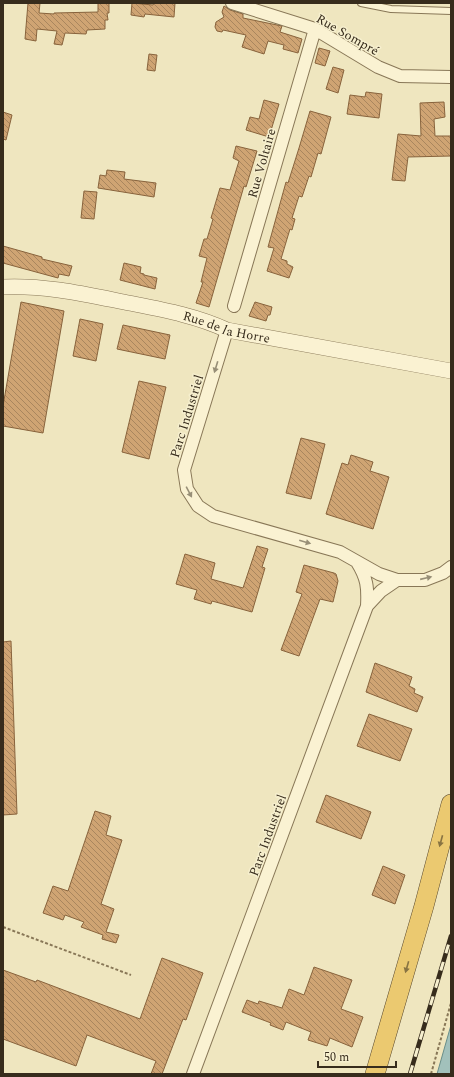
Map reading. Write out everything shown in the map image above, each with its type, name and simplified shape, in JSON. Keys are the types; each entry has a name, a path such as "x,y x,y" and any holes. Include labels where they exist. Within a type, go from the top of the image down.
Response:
{"highway":[{"path":"376,1074 424,906 451,804"},
{"path":"389,1074 451,856"}],"street":[{"name":"Rue Sompré","path":"232,3 315,29 378,67 400,76 451,77"},
{"name":"Rue Voltaire","path":"234,306 315,29"},
{"name":"Rue de la Horre","path":"3,287 17,286 50,288 158,308 210,322 227,330 451,371"},
{"name":"Parc Industriel","path":"227,330 184,470 186,489 198,506 213,516 340,552 379,574 397,580 425,580 443,573 451,567"},
{"name":"Parc Industriel","path":"193,1074 367,606 368,586 364,573 357,562"},
{"name":"Parc Industriel","path":"367,606 381,591 397,580"}],"lane":[{"path":"362,3 391,9 451,11"}],"path":[{"path":"3,927 131,975"},
{"path":"431,1074 451,1003"}],"water":[{"path":"451,1025 451,1074 437,1074"}],"building":[{"path":"28,3 40,3 39,13 54,14 98,12 98,3 109,3 109,13 107,13 108,20 105,20 105,29 87,30 86,34 65,33 62,45 54,44 57,31 37,29 36,41 25,39"},
{"path":"132,3 153,5 154,3 175,3 174,17 145,14 144,17 131,15"},
{"path":"224,6 230,10 243,14 243,18 282,26 280,32 302,39 298,53 283,49 284,45 268,41 264,54 242,47 246,35 223,30 222,32 217,31 215,27 216,22 224,17 222,12"},
{"path":"319,48 330,51 325,66 315,63"},
{"path":"149,54 157,55 155,71 147,70"},
{"path":"333,67 344,70 338,93 326,89"},
{"path":"366,92 382,94 379,118 347,114 350,95 365,97"},
{"path":"264,100 279,104 269,137 246,130 250,117 259,119"},
{"path":"444,102 445,117 434,119 435,136 451,136 451,156 408,157 405,181 392,180 398,134 421,136 420,103"},
{"path":"310,111 331,117 321,154 318,153 311,177 309,176 302,197 299,196 292,218 295,219 292,230 290,229 281,259 287,261 287,264 293,267 289,278 267,271 274,248 268,247 286,182 288,183"},
{"path":"3,112 12,115 6,140 3,139"},
{"path":"236,146 257,151 246,187 244,186 209,307 196,303 203,282 201,282 207,258 199,256 204,239 207,239 213,219 211,218 220,188 230,190 239,161 233,158"},
{"path":"107,170 125,172 124,179 156,183 154,197 98,188 100,175 106,176"},
{"path":"84,191 97,192 94,219 81,218"},
{"path":"3,246 42,257 42,259 72,266 69,276 59,274 58,278 3,263"},
{"path":"124,263 141,267 140,273 157,278 155,289 120,280"},
{"path":"21,302 64,311 43,433 3,426 3,406"},
{"path":"255,302 272,307 270,315 268,315 266,321 249,316"},
{"path":"80,319 103,324 96,361 73,356"},
{"path":"123,325 170,335 165,359 117,349"},
{"path":"139,381 166,387 149,459 122,452"},
{"path":"301,438 325,444 311,499 286,493"},
{"path":"351,455 373,462 370,471 389,477 373,529 326,514 342,463 348,465"},
{"path":"257,546 268,549 262,567 265,568 252,612 212,601 211,604 194,599 197,590 176,584 185,554 215,563 211,579 243,588"},
{"path":"304,565 334,573 336,574 338,581 333,602 320,599 299,656 281,650 302,594 296,592"},
{"path":"11,641 17,814 3,815 3,642"},
{"path":"375,663 412,677 409,686 415,689 414,693 423,697 417,712 366,692"},
{"path":"369,714 412,729 400,761 357,746"},
{"path":"326,795 371,812 361,839 316,822"},
{"path":"95,811 111,816 106,835 122,840 101,904 114,909 106,932 119,935 116,943 102,939 103,935 81,927 84,922 65,915 63,920 43,913 53,886 68,891"},
{"path":"383,866 405,875 395,904 372,895"},
{"path":"162,958 203,973 186,1020 183,1019 162,1074 151,1074 156,1061 87,1035 76,1066 3,1039 3,970 36,982 37,980 140,1019"},
{"path":"314,967 352,980 341,1009 363,1017 352,1047 330,1038 327,1046 308,1040 311,1032 286,1022 283,1030 270,1025 271,1023 242,1012 247,1000 258,1004 259,1001 282,1008 289,989 304,995"}],"railway":[{"path":"410,1074 451,936"}]}
